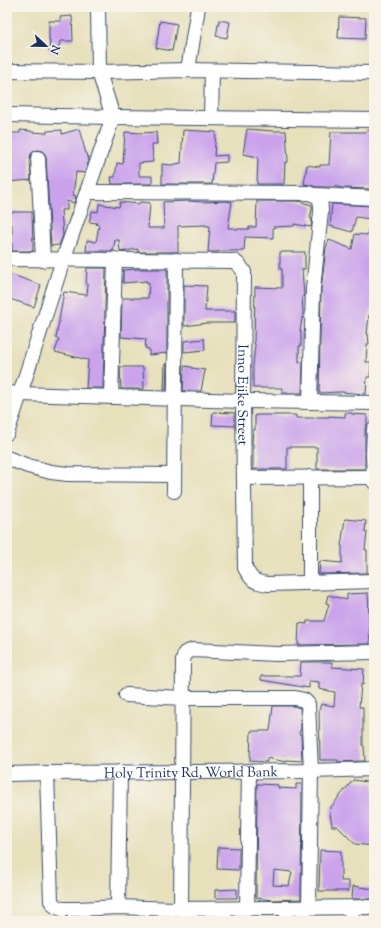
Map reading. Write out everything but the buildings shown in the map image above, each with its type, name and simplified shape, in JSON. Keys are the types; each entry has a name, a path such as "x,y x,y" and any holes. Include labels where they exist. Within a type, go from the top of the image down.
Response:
{"street":[{"path":"7,433 14,394 113,117 99,72 98,7"},
{"path":"188,70 198,7"},
{"path":"7,71 99,72 188,70 374,73"},
{"path":"211,118 212,71"},
{"path":"7,115 374,120"},
{"path":"38,158 43,260"},
{"path":"86,192 308,193 316,195 374,198"},
{"path":"310,402 313,289 321,212 321,201 316,195"},
{"name":"Inno Ejike Street","path":"7,259 234,261 240,266 244,272 243,401 245,568 251,579 259,583 268,584 374,581"},
{"path":"111,397 115,259"},
{"path":"174,491 176,260"},
{"path":"14,394 243,401 374,403"},
{"path":"374,429 374,482"},
{"path":"7,458 28,466 51,472 68,474 174,475"},
{"path":"310,477 310,583"},
{"path":"244,478 374,477"},
{"path":"181,909 183,660 185,653 193,650 277,654 374,652"},
{"path":"126,695 183,698 295,698 304,700 308,704 311,771 309,908"},
{"name":"Holy Trinity Rd, World Bank","path":"7,774 374,769"},
{"path":"247,908 249,771"},
{"path":"118,908 120,772"},
{"path":"47,773 51,902 55,906 62,909 181,909 224,915 247,908 287,915 309,908 352,914 374,907"}]}
